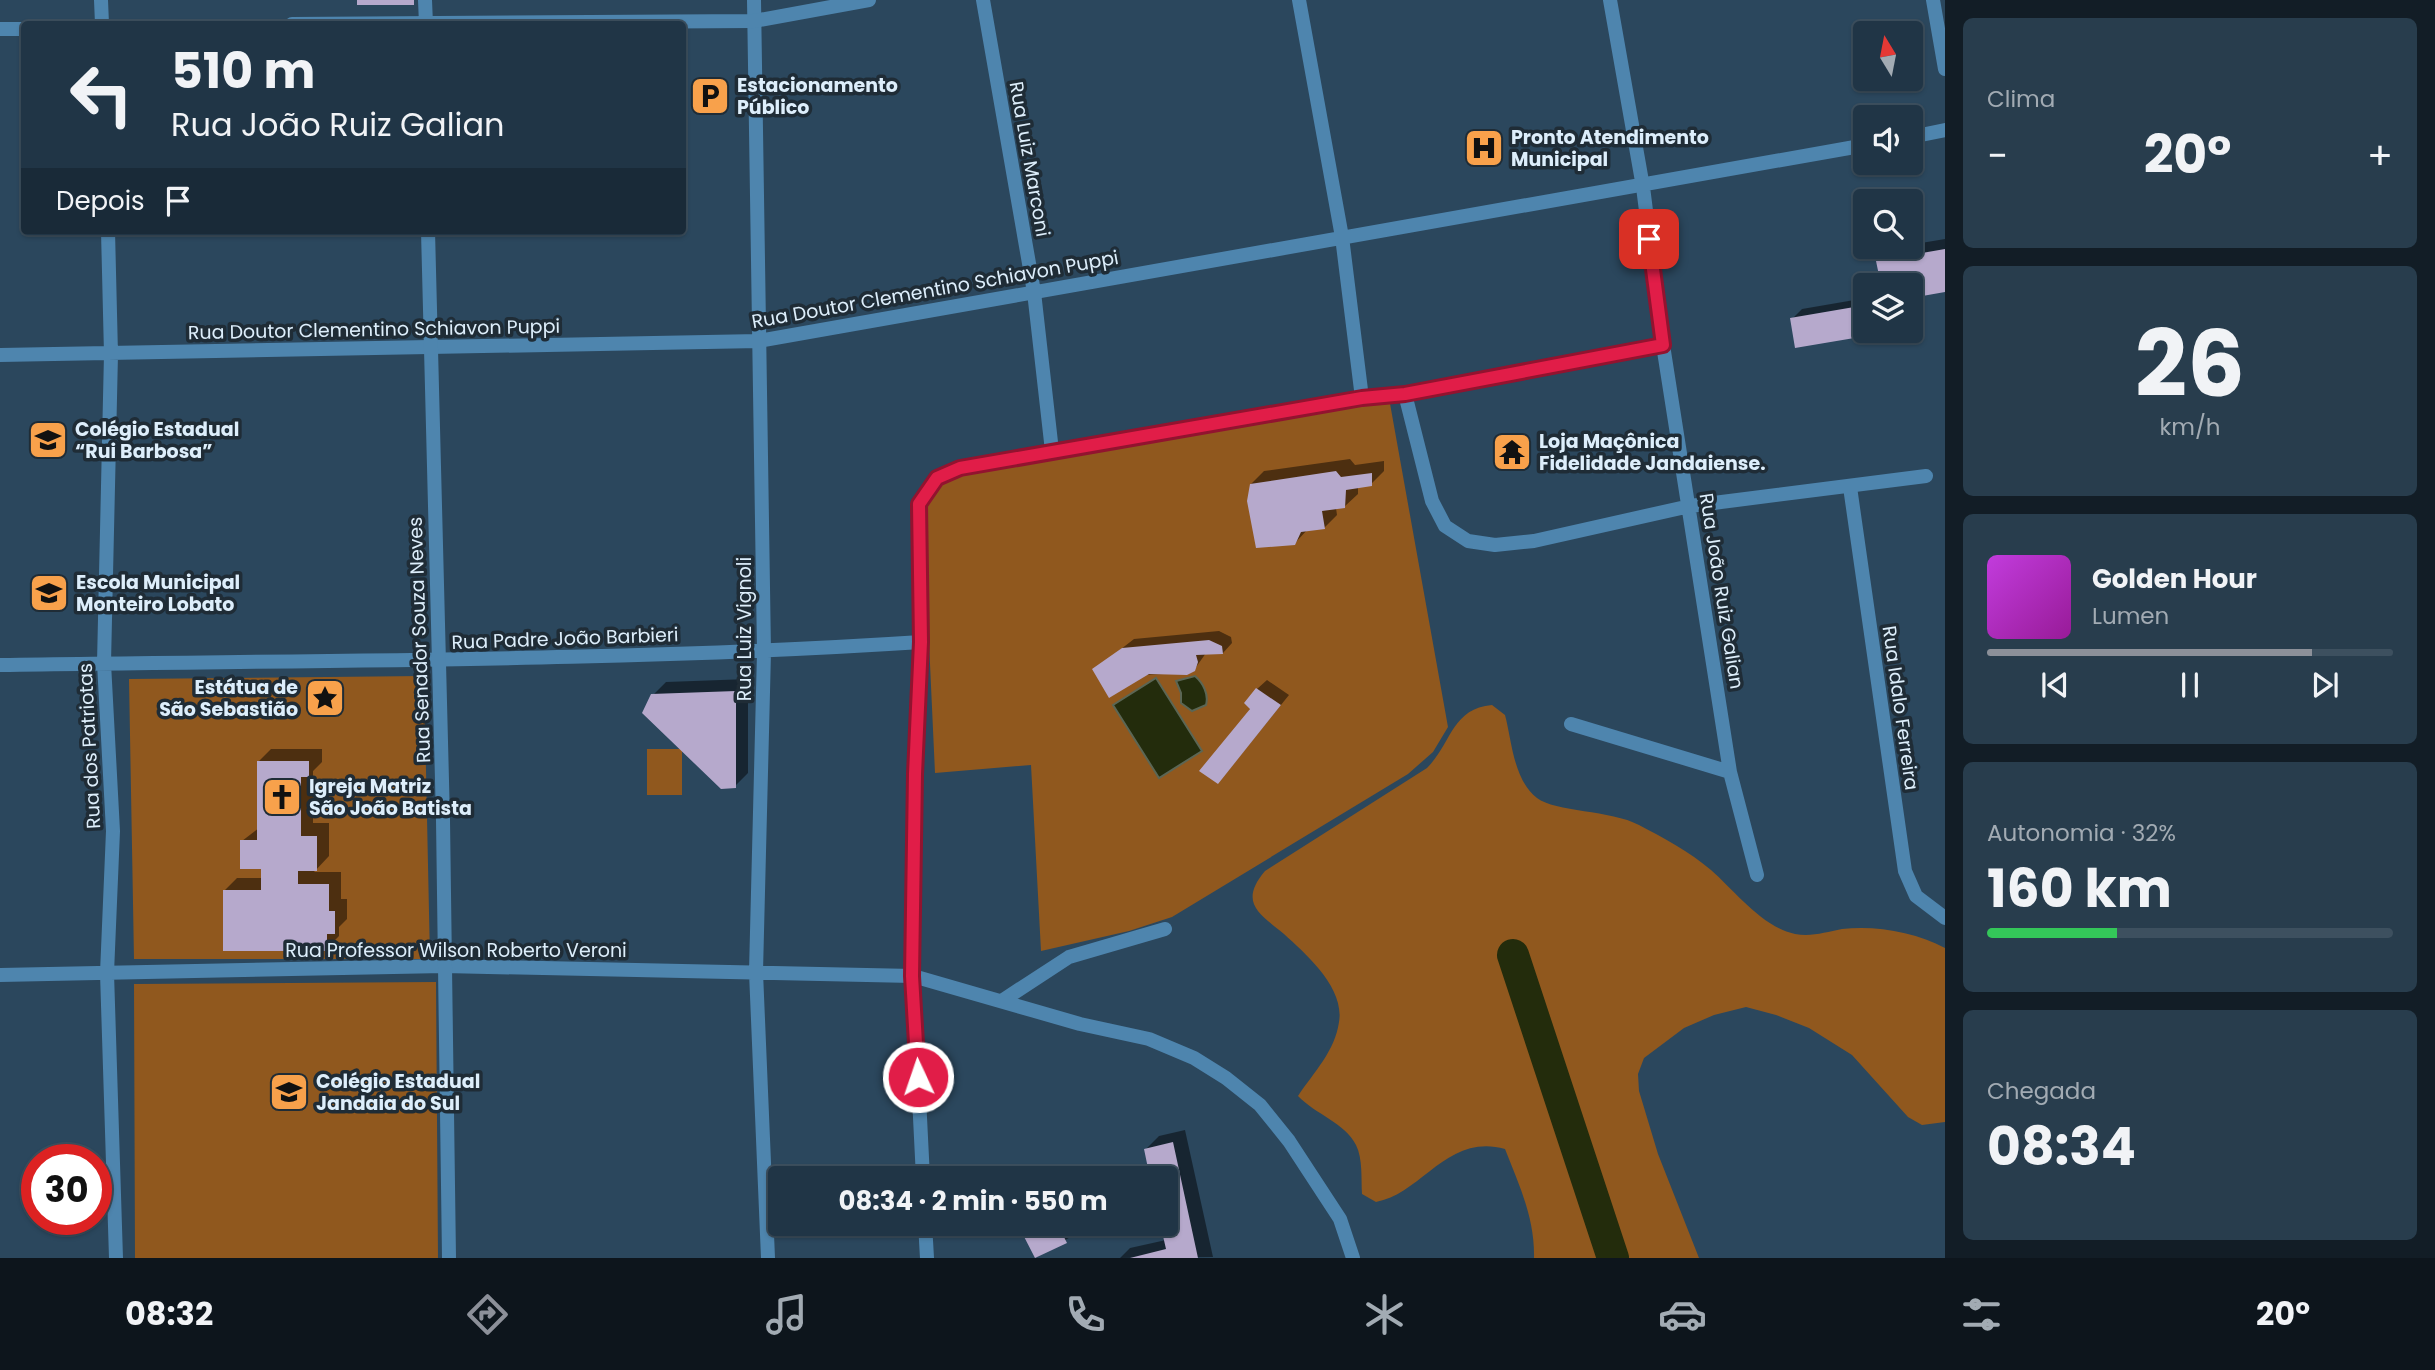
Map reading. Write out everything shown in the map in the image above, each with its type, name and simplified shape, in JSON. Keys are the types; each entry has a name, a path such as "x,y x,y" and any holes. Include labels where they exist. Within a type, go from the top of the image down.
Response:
{"street":[{"path":"101,0 102,21"},
{"path":"425,0 426,21"},
{"name":"Rua Luiz Vignoli","path":"754,0 764,652 756,972 768,1258"},
{"path":"686,22 754,21 869,0"},
{"name":"Rua Luiz Marconi","path":"983,0 1034,292 1052,451"},
{"path":"1299,0 1342,237 1362,398"},
{"name":"Rua João Ruiz Galian","path":"1610,0 1643,187 1663,345 1730,772 1757,875"},
{"path":"1933,0 1945,69"},
{"path":"0,29 21,29"},
{"path":"1923,135 1945,131"},
{"name":"Rua Doutor Clementino Schiavon Puppi","path":"0,355 760,341 1342,237 1643,187 1853,147"},
{"name":"Rua dos Patriotas","path":"108,235 111,354 104,663 113,831 107,973 116,1258"},
{"name":"Rua Senador Souza Neves","path":"428,235 439,661 449,1258"},
{"path":"922,1166 912,976 915,774 921,642 919,504 937,478 960,468 1052,451 1362,398 1405,394 1663,345"},
{"path":"1405,394 1432,501 1444,526 1468,541 1495,545 1534,541 1690,506 1926,475"},
{"name":"Rua Idalo Ferreira","path":"1850,487 1905,871 1916,896 1945,918"},
{"name":"Rua Padre João Barbieri","path":"0,665 439,661 764,652 921,642"},
{"path":"1570,724 1730,772"},
{"path":"1003,1000 1069,957 1165,929"},
{"name":"Rua Professor Wilson Roberto Veroni","path":"0,975 444,966 912,976 1080,1024 1149,1039 1194,1058 1226,1078 1260,1105 1289,1141 1340,1219 1353,1258"},
{"path":"926,1236 927,1258"}],"shaded area":[{"path":"1389,398 1448,727 1433,752 1408,774 1172,917 1129,931 1041,951 1031,765 935,773 923,511 942,483 966,473"},
{"path":"424,676 430,959 134,959 129,679"},
{"path":"1195,676 1205,689 1207,701 1206,705 1192,711 1181,703 1181,693 1176,681"},
{"path":"1156,678 1202,751 1159,778 1113,705"},
{"path":"1492,705 1505,715 1523,781 1537,798 1545,803 1614,816 1639,825 1703,863 1760,916 1783,930 1813,935 1842,929 1881,929 1908,934 1945,948 1945,1122 1922,1125 1908,1117 1852,1055 1809,1028 1746,1007 1714,1015 1684,1028 1644,1058 1638,1074 1639,1091 1658,1154 1699,1258 1534,1258 1529,1215 1505,1149 1485,1146 1467,1149 1392,1197 1376,1202 1362,1194 1360,1156 1351,1137 1298,1096 1323,1061 1337,1033 1339,1009 1336,997 1330,984 1313,962 1260,914 1255,907 1253,892 1265,871 1427,768 1460,720 1478,708"},
{"path":"647,749 682,749 682,795 647,795"},
{"path":"436,982 438,1258 135,1258 134,984"}],"building":[{"path":"357,0 414,0 414,5 357,5"},
{"path":"1945,249 1945,292 1923,296 1923,273 1878,273 1876,261 1923,259 1923,253"},
{"path":"1853,307 1853,338 1795,348 1790,318"},
{"path":"1336,471 1341,477 1372,473 1372,486 1346,490 1345,508 1322,511 1325,529 1301,532 1295,545 1256,548 1247,501 1250,484"},
{"path":"1209,640 1222,646 1223,654 1196,655 1198,662 1195,671 1187,675 1149,674 1109,698 1092,669 1122,648"},
{"path":"1256,688 1281,705 1218,784 1199,771 1250,709 1244,703"},
{"path":"736,691 736,788 721,789 642,713 651,694"},
{"path":"257,761 309,761 309,777 301,777 301,836 317,836 317,871 298,871 298,884 329,884 329,911 335,911 335,934 327,934 327,951 223,951 223,890 261,890 261,869 240,869 240,840 257,840"},
{"path":"1173,1142 1198,1258 1130,1258 1166,1249 1163,1236 1178,1236 1178,1166 1148,1166 1144,1149"},
{"path":"1024,1236 1064,1236 1067,1243 1035,1258"}],"waterway":[{"path":"1513,955 1613,1258"}],"place":[{"name":"Estacionamento Público","path":"710,96"},
{"name":"Pronto Atendimento Municipal","path":"1484,148"},
{"name":"Colégio Estadual “Rui Barbosa”","path":"48,440"},
{"name":"Loja Maçônica Fidelidade Jandaiense.","path":"1512,452"},
{"name":"Escola Municipal Monteiro Lobato","path":"49,593"},
{"name":"Estátua de São Sebastião","path":"325,698"},
{"name":"Igreja Matriz São João Batista","path":"282,797"},
{"name":"Colégio Estadual Jandaia do Sul","path":"289,1092"}],"route":[{"path":"918,1077 912,976 915,774 921,642 919,504 937,478 960,468 1052,451 1362,398 1405,394 1663,345 1649,239"}]}
